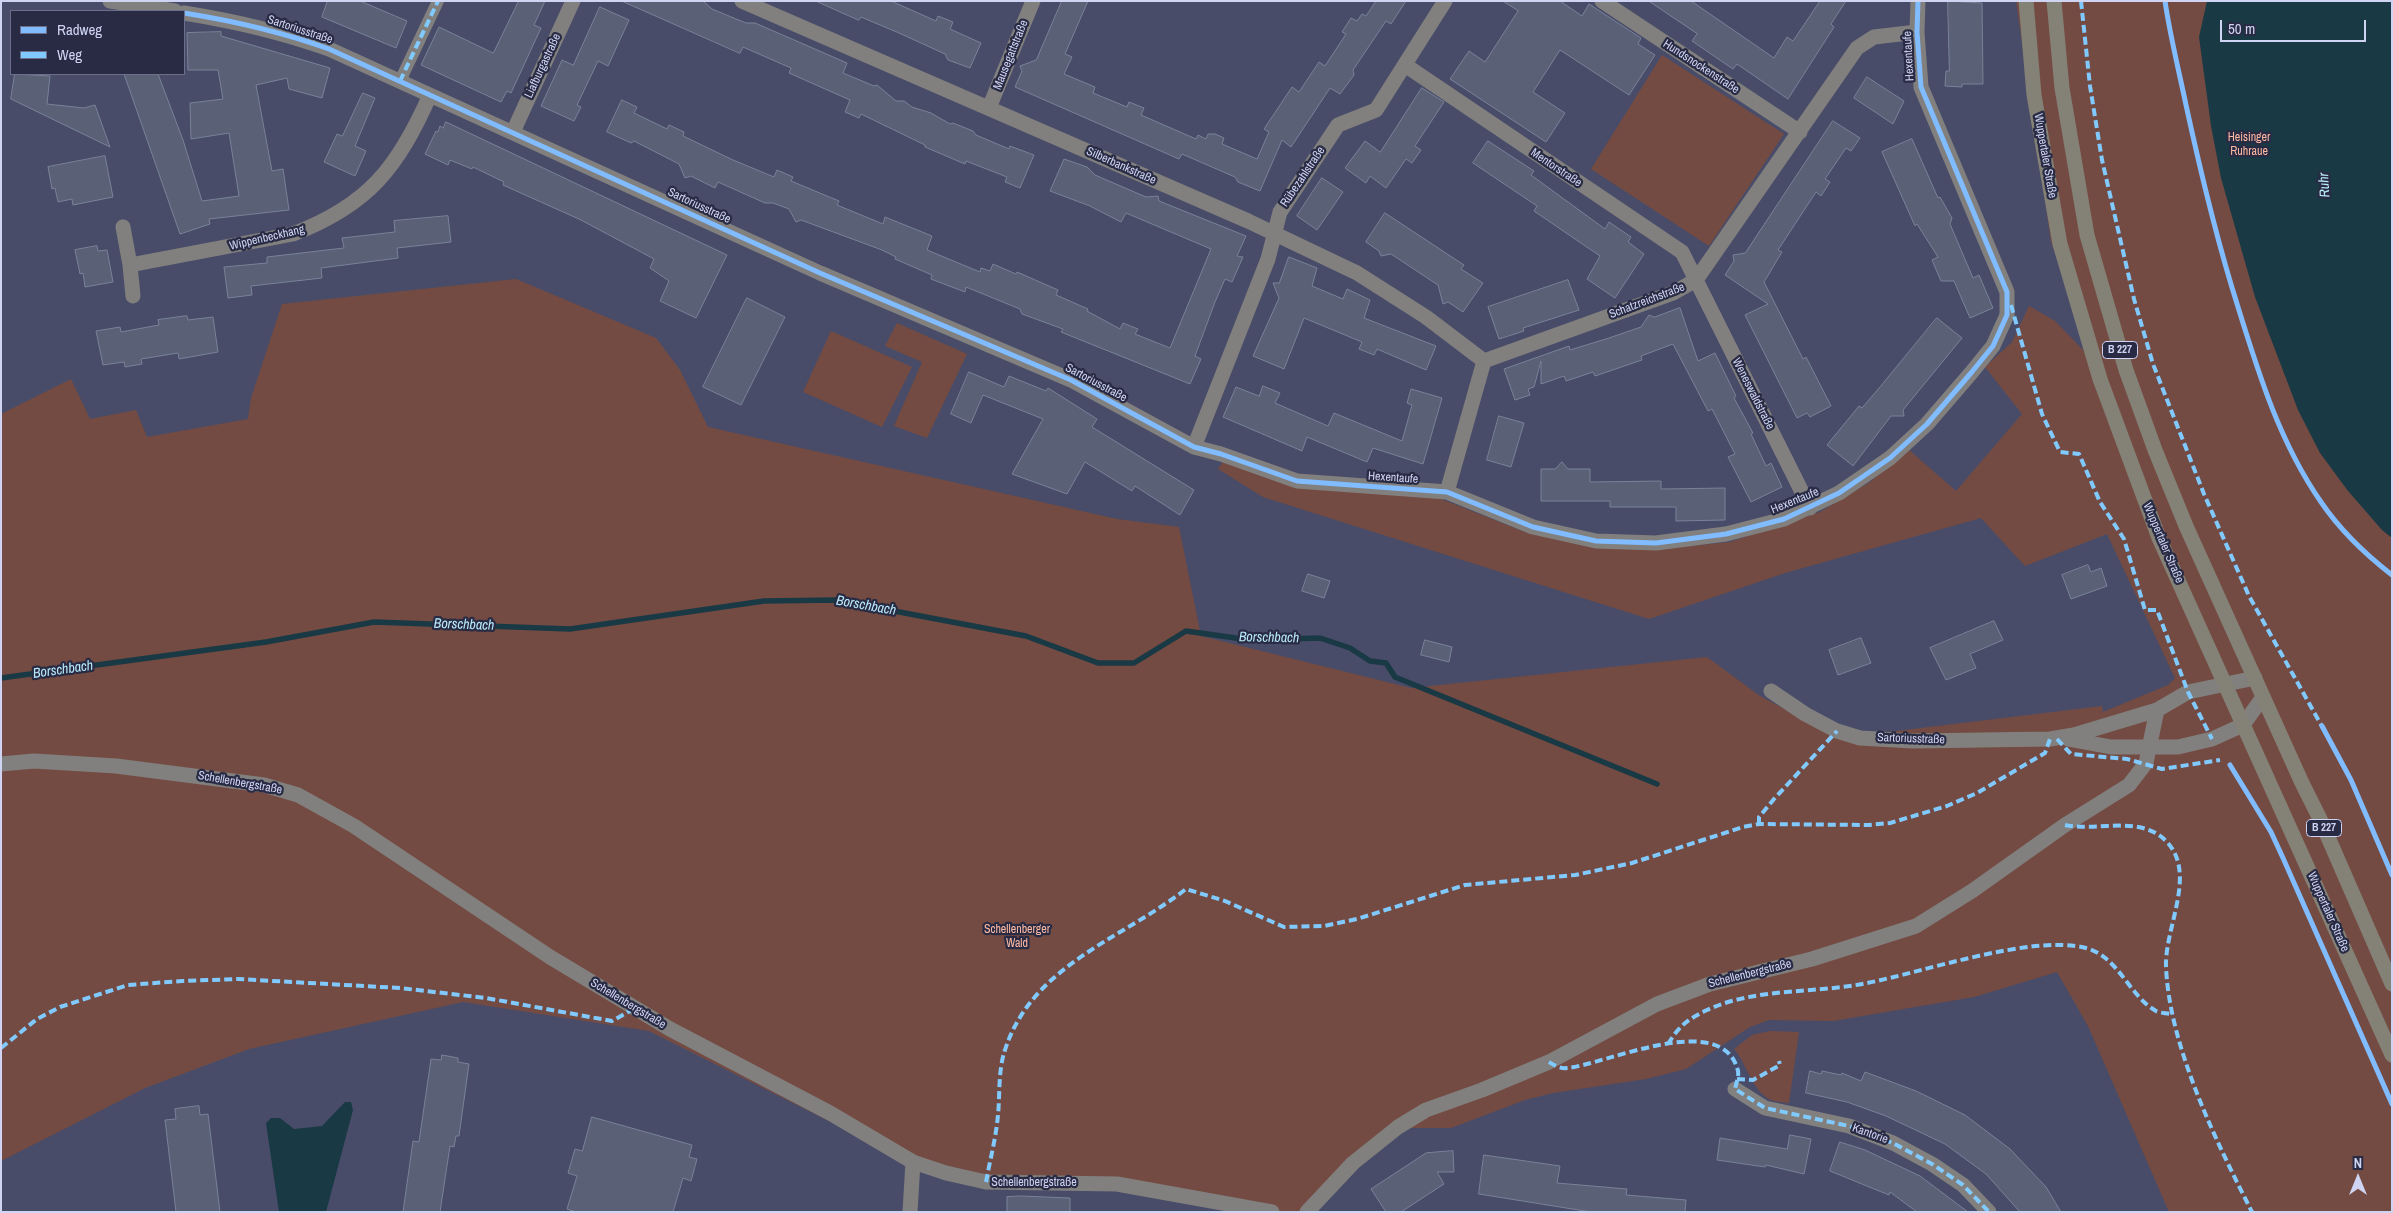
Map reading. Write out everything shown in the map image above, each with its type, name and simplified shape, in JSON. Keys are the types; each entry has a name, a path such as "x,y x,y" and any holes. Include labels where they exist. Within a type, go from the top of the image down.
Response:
{"main road":[{"name":"Wuppertaler Straße","path":"2026,1 2034,95 2060,244 2100,379 2159,538 2226,683 2243,726 2392,1055"},
{"name":"B 227","path":"2054,1 2062,88 2087,235 2126,370 2154,450 2263,697 2321,820 2392,984"}],"street":[{"path":"110,1 168,10"},
{"path":"400,81 438,1"},
{"name":"Liafburgastraße","path":"513,132 573,1"},
{"name":"Silberbankstraße","path":"742,1 1248,221 1357,273 1426,317 1484,361"},
{"name":"Mausegattstraße","path":"989,108 1033,1"},
{"name":"Rübezahlstraße","path":"1194,448 1268,259 1280,212 1338,125 1376,110 1445,1"},
{"name":"Hundsnockenstraße","path":"1602,1 1800,132"},
{"name":"Hexentaufe","path":"1194,448 1221,454 1297,481 1447,492 1533,527 1596,541 1656,543 1726,534 1784,519 1810,508 1839,492 1890,458 1927,424 1993,346 2007,315 2007,292 1921,88 1917,32 1918,1"},
{"name":"Sartoriusstraße","path":"185,13 234,21 296,37 400,81 820,273 1072,380 1194,448"},
{"name":"Schatzreichstraße","path":"1484,361 1672,293 1696,280 1857,48 1874,37 1917,32"},
{"name":"Mentorstraße","path":"1405,65 1682,252 1696,280"},
{"name":"Wippenbeckhang","path":"130,264 293,234 316,225 349,207 377,184 398,158 414,130 430,95"},
{"path":"123,227 130,264 133,296"},
{"name":"Weneswaldstraße","path":"1696,280 1810,508"},
{"path":"1447,492 1484,361"},
{"name":"Sartoriusstraße","path":"2064,738 2157,710 2188,692 2255,678"},
{"name":"Sartoriusstraße","path":"1771,691 1805,714 1837,731 1860,738 1913,741 2064,738 2111,747 2149,748 2178,747 2212,740 2243,726"},
{"path":"2243,726 2263,697"},
{"name":"Schellenbergstraße","path":"1307,1212 1353,1163 1398,1127 1426,1110 1482,1090 1549,1062 1657,1004 1710,984 1812,959 1916,926 2129,785 2146,763 2157,710"},
{"name":"Schellenbergstraße","path":"1,764 34,761 116,766 264,785 298,795 354,826 542,952 670,1029 830,1113 913,1162 946,1173 986,1182 1117,1184 1272,1212"},
{"name":"Kantorie","path":"1735,1089 1766,1108 1849,1126 1893,1143 1932,1164 1963,1185 1989,1212"},
{"path":"910,1212 913,1162"}],"green space":[{"path":"2016,1 2392,1 2392,1212 2169,1212 2088,1026 2057,972 1974,997 1833,1021 1769,1020 1750,1027 1686,1069 1646,1079 1553,1093 1525,1100 1451,1128 1405,1128 1427,1111 1481,1094 1547,1065 1657,1006 1711,985 1812,961 1917,928 1967,896 1914,924 1811,957 1709,982 1656,1002 1547,1062 1482,1089 1425,1108 1352,1162 1302,1212 1282,1212 1138,1185 1089,1181 1008,1180 956,1174 930,1166 904,1154 901,1157 649,1031 463,1002 249,1049 145,1088 1,1161 1,414 71,379 90,419 136,410 147,437 248,419 251,398 282,304 516,279 656,338 680,370 708,427 1117,519 1179,527 1201,636 1411,688 1707,657 1760,696 1839,738 2102,706 2103,712 2168,685 2175,678 2107,534 2025,566 1981,518 1785,573 1649,619 1263,497 1218,469 1224,460 1303,488 1436,497 1525,532 1649,550 1730,542 1820,512 1870,482 1908,449 1956,491 2022,414 1985,367 2012,342 2029,306 2055,321 2092,359 2126,458 2163,549 2051,242"},
{"path":"1662,55 1784,134 1709,246 1591,169"},
{"path":"897,323 967,354 927,438 894,426 922,362 885,346"},
{"path":"831,331 912,367 882,427 803,392"},
{"path":"1770,1031 1799,1032 1789,1103 1773,1101 1763,1095 1734,1049 1752,1035"}],"water":[{"name":"Ruhr","path":"2207,1 2392,1 2392,538 2382,530 2348,491 2320,453 2298,410 2255,297 2221,178 2211,126 2199,37"},
{"path":"345,1102 351,1102 353,1110 326,1212 279,1212 266,1123 271,1118 280,1118 294,1129 322,1126"}],"building":[{"path":"328,1 360,1 407,21 396,48 322,17"},
{"path":"519,1 545,1 534,25 541,28 511,93 507,91 501,102 421,65 439,27 493,53"},
{"path":"622,1 703,1 712,9 746,23 755,23 847,63 843,73 874,86 877,85 896,101 904,101 912,107 931,113 950,124 953,123 973,131 976,135 1009,149 1010,146 1034,155 1020,188 1005,182 1007,177 966,161 965,164 925,147 925,145 861,114 859,118 845,112 850,100 789,73 791,68 743,47 740,53"},
{"path":"816,1 891,1 936,21 938,16 953,22 950,29 981,43 970,68 948,60 945,54 899,33 861,17 859,20"},
{"path":"1062,1 1088,1 1065,54 1072,57 1064,74 1095,87 1093,93 1127,107 1129,102 1144,108 1141,115 1196,139 1198,135 1206,139 1208,134 1215,134 1224,138 1222,144 1257,159 1269,132 1264,129 1292,87 1299,92 1319,62 1325,66 1346,34 1342,32 1351,18 1357,21 1362,14 1366,16 1376,1 1406,1 1391,24 1386,21 1353,70 1354,75 1340,94 1330,88 1291,147 1282,140 1260,191 1238,182 1235,177 1182,154 1179,159 1015,87 1022,71 1020,66 1036,60"},
{"path":"1503,1 1560,1 1582,16 1589,4 1641,38 1638,44 1655,55 1629,95 1560,50 1533,92 1565,113 1546,142 1450,79 1469,51 1485,62 1518,11"},
{"path":"1649,1 1691,1 1774,58 1787,37 1793,41 1820,1 1846,1 1831,24 1834,27 1788,99 1737,64 1733,69 1692,41 1697,34"},
{"path":"1948,1 1982,3 1983,84 1962,84 1962,87 1945,86 1946,71 1949,71"},
{"path":"600,7 629,20 608,66 598,61 577,105 581,107 574,121 541,106 562,60 573,65"},
{"path":"221,32 221,36 330,68 322,98 289,89 287,78 256,85 272,171 283,169 289,210 209,219 210,224 180,234 124,75 158,75 183,140 202,201 239,196 229,133 191,139 190,103 223,99 218,70 188,70 187,33"},
{"path":"15,75 50,76 47,104 84,108 95,105 110,147 11,99"},
{"path":"1867,77 1904,101 1893,124 1854,98"},
{"path":"1422,88 1444,102 1415,146 1421,150 1412,163 1406,159 1386,188 1370,176 1366,183 1345,168 1365,141 1380,152"},
{"path":"363,93 375,98 355,146 366,151 355,176 324,162 337,134 342,136"},
{"path":"622,100 637,107 634,113 667,129 669,125 684,132 683,136 733,160 774,177 777,170 793,177 791,181 839,201 837,205 883,224 885,217 932,236 927,250 980,272 981,268 990,271 993,264 1016,274 1017,272 1058,290 1056,295 1088,309 1087,311 1120,329 1123,323 1138,329 1135,334 1170,348 1211,249 1126,213 1121,222 1090,206 1050,191 1064,159 1087,167 1095,175 1146,197 1158,196 1159,201 1246,236 1237,256 1243,257 1232,282 1225,279 1215,302 1195,356 1201,359 1190,384 1061,332 1063,329 1022,314 1020,309 966,287 965,292 931,279 932,275 895,259 896,257 882,250 801,220 796,222 789,209 773,203 765,203 718,182 715,188 691,176 685,178 679,164 634,141 631,143 607,132"},
{"path":"1833,121 1860,138 1851,151 1846,148 1825,179 1830,182 1821,196 1816,192 1778,250 1782,252 1764,282 1803,359 1806,357 1831,406 1810,417 1807,413 1797,418 1745,315 1768,304 1725,275 1734,261 1733,255 1745,253"},
{"path":"446,122 727,255 696,318 660,301 669,281 650,268 654,259 581,220 503,185 504,182 473,167 472,169 450,160 448,165 425,154 436,131 438,132 440,126 443,128"},
{"path":"1912,139 1938,198 1940,197 1952,218 1950,224 1973,278 1979,275 1993,308 1970,318 1954,281 1941,281 1932,260 1938,257 1917,224 1915,226 1882,152"},
{"path":"1488,141 1534,171 1531,175 1605,229 1609,222 1631,237 1628,242 1644,254 1615,298 1587,279 1600,256 1534,211 1537,206 1473,163"},
{"path":"105,156 113,197 73,205 72,199 58,202 55,188 52,189 48,167"},
{"path":"1322,178 1343,192 1317,230 1297,216"},
{"path":"1385,213 1464,265 1461,269 1483,283 1463,312 1448,302 1443,304 1438,285 1391,254 1381,256 1379,251 1366,242"},
{"path":"448,216 451,242 397,248 398,258 321,268 322,278 251,286 252,295 228,298 224,267 267,263 267,257 344,248 342,238 395,232 394,221"},
{"path":"97,246 98,251 107,250 113,282 85,287 83,273 80,274 75,250"},
{"path":"1289,257 1317,268 1312,286 1343,299 1347,289 1370,300 1364,318 1436,346 1426,370 1377,349 1374,355 1359,349 1362,342 1304,318 1284,369 1253,356 1279,298 1273,283 1279,283"},
{"path":"1568,280 1579,310 1523,328 1524,331 1499,339 1488,307"},
{"path":"747,298 785,317 741,405 703,387"},
{"path":"1680,308 1698,361 1715,353 1736,396 1734,398 1753,433 1751,434 1766,466 1771,463 1782,487 1751,502 1728,457 1735,454 1712,409 1708,411 1673,344 1641,356 1642,360 1595,376 1593,372 1566,381 1564,376 1541,384 1541,361 1534,387 1528,389 1530,395 1515,400 1504,369 1569,346 1570,350 1641,327 1649,315 1654,317"},
{"path":"187,316 188,320 213,317 218,352 179,359 178,353 141,359 142,364 125,367 124,362 103,365 96,331 120,327 121,332 159,325 158,320"},
{"path":"1937,318 1962,338 1903,410 1904,416 1891,416 1853,466 1827,445 1859,406 1862,408"},
{"path":"969,372 1004,387 1009,376 1046,391 1048,388 1097,419 1092,427 1194,490 1180,515 1135,486 1132,491 1085,462 1067,494 1012,474 1043,419 983,395 971,423 951,414"},
{"path":"1263,386 1280,393 1275,403 1328,426 1334,413 1402,441 1412,405 1407,403 1411,389 1442,398 1423,464 1373,448 1367,462 1307,437 1302,451 1223,417 1236,387 1259,396"},
{"path":"1499,416 1524,423 1511,467 1487,460"},
{"path":"1562,462 1568,469 1590,469 1590,482 1661,481 1661,489 1725,488 1725,520 1676,521 1676,507 1610,507 1610,501 1541,501 1541,469 1555,469"},
{"path":"2088,565 2091,572 2101,568 2107,586 2071,599 2062,575"},
{"path":"1308,574 1330,581 1324,598 1302,591"},
{"path":"1994,621 2003,640 1970,654 1976,668 1946,680 1930,648"},
{"path":"1861,638 1871,663 1838,675 1829,650"},
{"path":"1425,640 1452,647 1449,662 1421,655"},
{"path":"442,1055 458,1058 458,1062 469,1064 459,1136 456,1136 454,1147 450,1146 440,1212 403,1212 413,1141 419,1142 431,1059 441,1060"},
{"path":"1810,1071 1821,1074 1822,1071 1841,1075 1842,1073 1861,1081 1865,1072 1916,1091 1965,1115 2010,1149 2046,1187 2061,1212 2020,1212 1986,1174 1945,1144 1886,1116 1847,1102 1806,1093"},
{"path":"199,1106 200,1115 208,1114 220,1212 176,1212 165,1120 176,1119 175,1109"},
{"path":"592,1117 692,1145 689,1157 697,1159 691,1181 683,1178 673,1212 576,1212 567,1209 577,1176 568,1173 575,1149 582,1151"},
{"path":"1790,1135 1811,1139 1804,1174 1766,1165 1765,1167 1717,1160 1720,1138 1787,1149"},
{"path":"1840,1142 1865,1150 1920,1176 1968,1212 1917,1212 1890,1192 1889,1195 1830,1171"},
{"path":"1453,1151 1454,1172 1437,1172 1444,1184 1401,1212 1386,1212 1371,1189 1426,1153"},
{"path":"1484,1155 1560,1166 1557,1183 1627,1189 1626,1195 1686,1200 1685,1212 1591,1212 1479,1194"},
{"path":"1007,1197 1070,1198 1070,1212 1007,1212"}],"waterway":[{"name":"Borschbach","path":"1,678 266,642 374,622 570,629 764,601 836,600 1026,636 1098,663 1134,663 1186,631 1250,640 1320,638 1350,648 1370,661 1386,663 1395,677 1657,784"}],"marked path":[{"path":"400,81 438,1"},
{"path":"2081,1 2090,86 2102,160 2134,299 2153,364 2204,494 2249,596 2324,730"},
{"path":"2011,305 2042,414 2060,452 2079,454 2100,502 2124,539 2145,610 2157,610 2188,692 2212,739"},
{"path":"1759,824 1759,817 1774,799 1837,731"},
{"path":"986,1182 997,1124 1000,1074 1003,1058 1018,1021 1036,996 1057,975 1082,956 1161,907 1186,889 1225,901 1284,927 1324,926 1357,919 1465,885 1575,875 1632,863 1743,827 1759,824 1869,825 1890,823 1947,806 1977,793 2045,753 2050,739"},
{"path":"2057,739 2071,754 2127,759 2162,769 2220,760"},
{"path":"2065,825 2078,827 2132,826 2145,829 2167,842 2176,855 2180,885 2167,951 2166,966 2169,997 2185,1060 2197,1092 2224,1155 2252,1212"},
{"path":"1668,1044 1676,1032 1689,1020 1707,1010 1726,1003 1766,994 1827,989 1867,983 1978,956 2037,946 2063,945 2086,948 2097,953 2116,968 2138,996 2147,1004 2157,1012 2170,1014"},
{"path":"1,1048 37,1019 60,1007 128,985 182,981 238,979 400,988 486,998 612,1021 635,1008"},
{"path":"1549,1062 1567,1068 1661,1045 1687,1042 1710,1044 1728,1053 1738,1071 1735,1089 1765,1108 1849,1126 1893,1143 1932,1164 1963,1185 1989,1212"},
{"path":"1737,1079 1753,1080 1780,1065 1779,1061"}],"cycle path":[{"path":"185,13 258,28 294,37 329,49 820,273 1071,380 1194,447 1221,454 1297,481 1447,492 1533,527 1596,541 1656,543 1726,534 1784,519 1839,493 1890,458 1927,424 1993,346 2007,315 2007,292 1921,87 1917,32 1918,1"},
{"path":"2165,1 2192,131 2216,232 2230,282 2272,408 2294,456 2328,512 2372,559 2392,575"},
{"path":"2322,726 2351,780 2392,875"},
{"path":"2230,765 2271,832 2392,1104"}],"park label":[{"name":"Heisinger Ruhraue","path":"2249,145"},
{"name":"Schellenberger Wald","path":"1017,937"}]}
